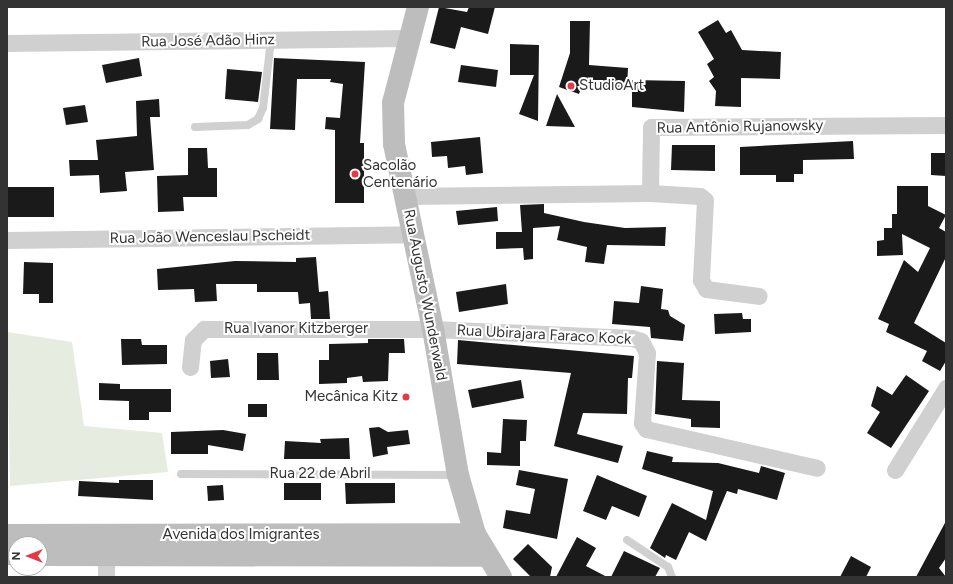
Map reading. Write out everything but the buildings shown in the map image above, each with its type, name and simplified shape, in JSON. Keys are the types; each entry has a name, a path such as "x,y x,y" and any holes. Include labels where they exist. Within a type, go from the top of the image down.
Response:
{"main road":[{"name":"Rua Augusto Wunderwald","path":"418,7 409,38 392,125 433,330 458,475 475,534 486,556 501,577"},
{"name":"Avenida dos Imigrantes","path":"227,545 475,534"},
{"name":"Avenida dos Imigrantes","path":"7,535 108,545 227,545 486,556"},
{"name":"Avenida dos Imigrantes","path":"48,554 108,545"}],"street":[{"name":"Rua José Adão Hinz","path":"7,43 409,38"},
{"name":"Rua Antônio Rujanowsky","path":"650,193 651,126 946,125"},
{"path":"406,196 650,193 700,196 705,200 701,280 706,289 759,296"},
{"name":"Rua João Wenceslau Pscheidt","path":"7,240 413,234"},
{"name":"Rua Ivanor Kitzberger","path":"190,367 193,340 204,329 433,330"},
{"name":"Rua Ubirajara Faraco Kock","path":"433,330 632,338 641,341 647,353 642,423 646,429 817,468"},
{"path":"895,470 946,388"},
{"path":"106,577 108,545"}],"lane":[{"path":"195,127 248,125 258,119 263,108 271,40"},
{"name":"Rua 22 de Abril","path":"181,474 458,475"},
{"path":"627,540 668,567 672,577"}],"shaded area":[{"path":"7,332 72,342 84,426 162,433 168,472 10,486"}],"place":[{"name":"StudioArt","path":"571,86"},
{"name":"Sacolão Centenário","path":"355,174"},
{"name":"Mecânica Kitz","path":"406,397"}]}
